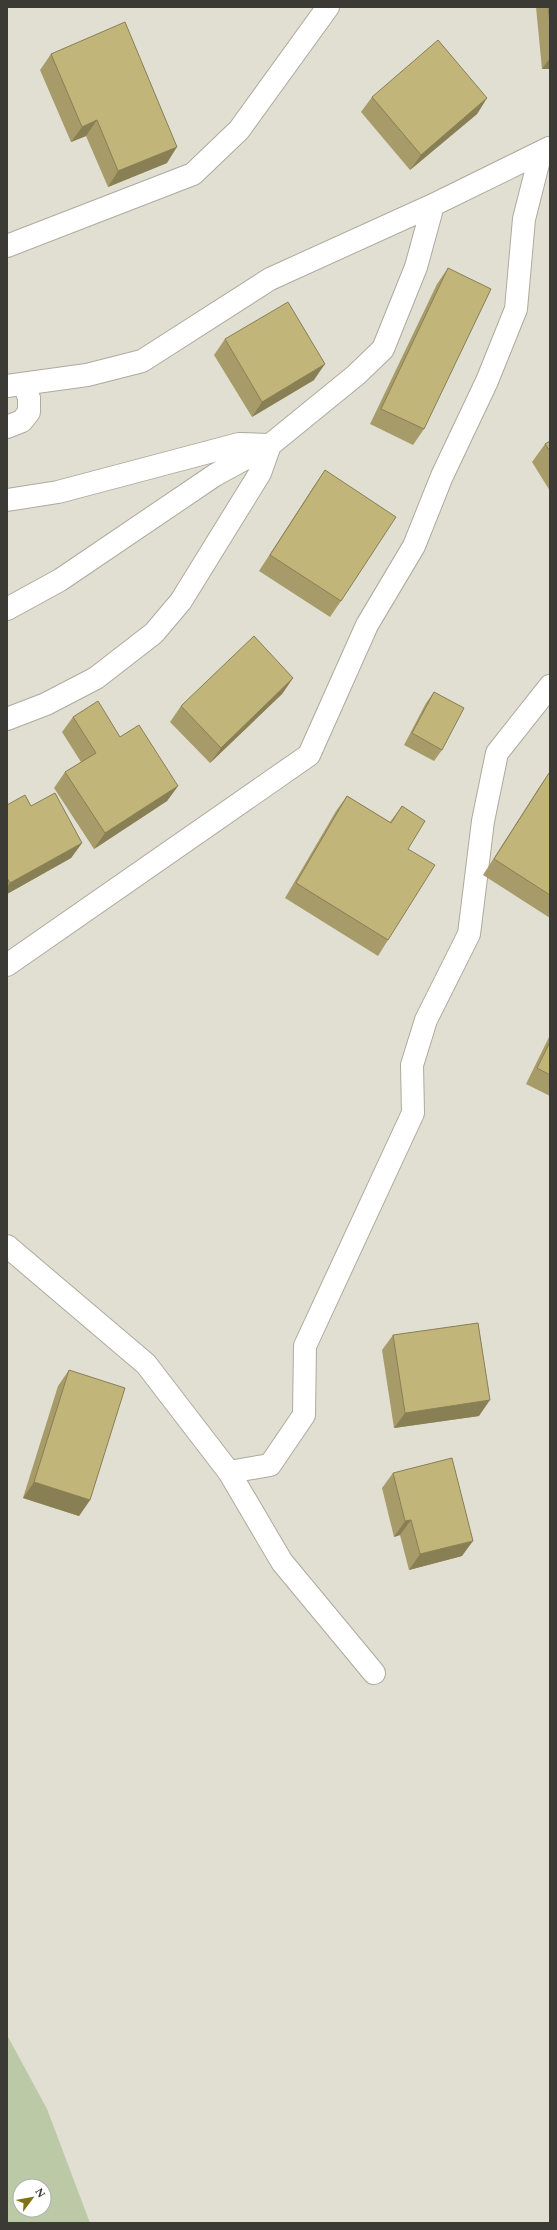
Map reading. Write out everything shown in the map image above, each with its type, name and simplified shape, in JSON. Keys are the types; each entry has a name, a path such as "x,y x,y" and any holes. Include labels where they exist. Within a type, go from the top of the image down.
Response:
{"street":[{"path":"7,246 193,174 239,130 328,7"},
{"path":"16,385 87,375 142,361 270,279 432,205 545,150"},
{"path":"7,965 308,755 366,625 414,546 442,476 487,381 516,309 524,219 545,150"},
{"path":"7,609 60,580 215,475 270,445 356,375 383,350 416,267 432,205"},
{"path":"7,427 22,421 29,412 29,398 16,385"},
{"path":"7,500 58,492 239,444 270,445"},
{"path":"7,719 46,704 96,678 154,633 181,601 260,473 270,445"},
{"path":"229,1472 270,1465 304,1415 305,1346 413,1113 412,1064 426,1020 469,934 483,821 497,753 550,686"},
{"path":"7,1246 146,1364 229,1472 282,1562 374,1673"}],"green space":[{"path":"7,2035 47,2109 90,2223 7,2223"}],"building":[{"path":"548,7 550,7 550,24"},
{"path":"125,22 177,147 118,171 97,120 82,127 51,54"},
{"path":"438,40 487,98 421,155 372,97"},
{"path":"448,268 491,289 424,429 381,409"},
{"path":"288,302 325,364 262,402 225,339"},
{"path":"550,441 550,451 545,444"},
{"path":"325,470 396,517 341,601 270,555"},
{"path":"254,636 293,678 221,748 181,706"},
{"path":"434,692 464,708 442,750 412,733"},
{"path":"98,701 120,737 139,725 178,786 105,833 65,772 96,753 73,717"},
{"path":"549,773 550,774 550,895 494,859"},
{"path":"55,793 82,843 10,883 7,878 7,805 25,795 31,806"},
{"path":"347,796 391,823 402,806 425,821 408,849 435,865 388,940 296,883"},
{"path":"550,1042 550,1075 537,1068"},
{"path":"478,1323 490,1400 405,1413 393,1335"},
{"path":"69,1370 125,1388 90,1500 34,1482"},
{"path":"452,1458 473,1541 420,1554 411,1520 405,1521 393,1473"}]}
